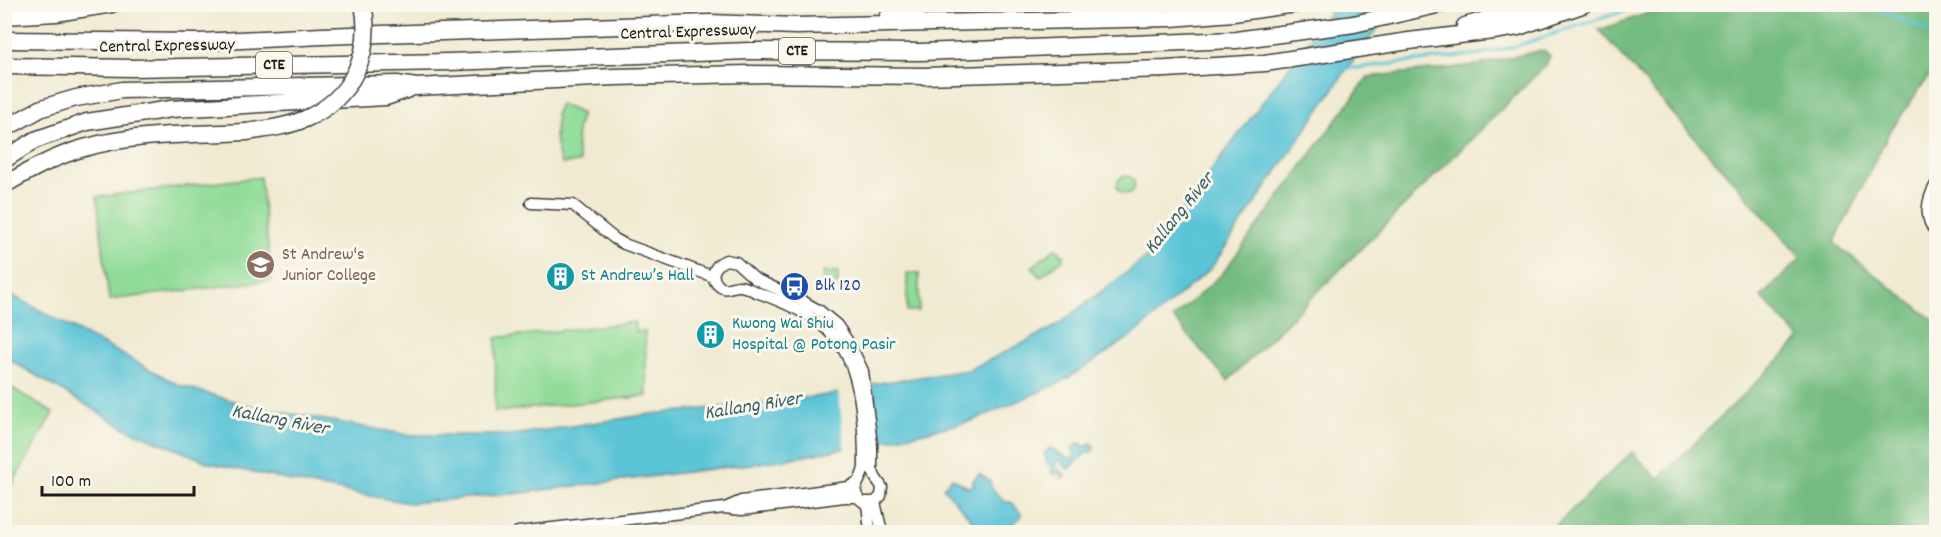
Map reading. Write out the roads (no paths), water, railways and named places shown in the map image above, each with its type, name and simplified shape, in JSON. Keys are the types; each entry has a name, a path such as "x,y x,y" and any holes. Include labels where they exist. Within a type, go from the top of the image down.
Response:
{"highway":[{"path":"4,16 56,13 112,4"},
{"path":"4,185 50,160 86,147 140,138 246,132 290,124 307,118 337,98 354,76 366,44 363,4"},
{"path":"796,26 812,20 901,16 929,4"},
{"name":"Central Expressway","path":"4,40 199,42 709,23 796,26 1171,18 1296,4"},
{"name":"Central Expressway","path":"4,66 133,68 449,62 750,51 921,52 1267,37 1354,24 1441,4"},
{"path":"1409,41 1539,4"},
{"path":"4,129 42,108 76,98 122,90 397,84 416,87 604,77 749,74 934,76 1166,69 1265,63 1518,27 1585,4"},
{"path":"4,160 35,140 87,122 171,109 386,97 416,87"}],"street":[{"path":"1936,184 1927,212 1929,222 1936,232"},
{"path":"531,203 573,205 624,244 714,277"},
{"path":"742,269 742,279 738,286 731,289 717,284 714,277 716,266 723,261 733,261 755,279 800,299 820,311 837,326 851,346 859,372 872,445 865,475 855,491 866,501 882,532"},
{"path":"738,286 790,305 826,329 843,348 859,372"},
{"path":"518,532 724,508 742,510 844,497 866,501 881,496 882,487 865,475"},
{"path":"724,508 741,501 849,487 865,475"},
{"path":"866,501 870,532"}],"water":[{"name":"Kallang River","path":"1335,5 1395,5 1347,69 1211,268 1132,336 1062,382 972,421 885,441 782,460 513,494 409,503 305,484 210,463 125,428 5,357 4,291 179,385 250,406 408,435 513,435 651,414 835,394 872,384 969,370 1053,328 1147,257"},
{"path":"1079,443 1086,447 1091,443 1094,446 1093,450 1086,453 1069,469 1059,460 1055,466 1066,476 1063,478 1058,472 1055,475 1051,472 1053,469 1047,463 1044,454 1050,448 1070,460 1075,455 1072,449"},
{"path":"979,474 990,481 991,487 1005,502 1011,502 1021,513 1021,517 1005,532 982,532 943,487 952,478 969,488"}],"waterway":[{"path":"1347,69 1480,54 1513,47 1645,4"},
{"path":"1864,4 1936,34"}],"place":[{"name":"St Andrew's Junior College","path":"261,265"},
{"name":"St Andrew’s Hall","path":"560,276"},
{"name":"Blk 120","path":"794,286"},
{"name":"Kwong Wai Shiu Hospital @ Potong Pasir","path":"711,334"}]}
